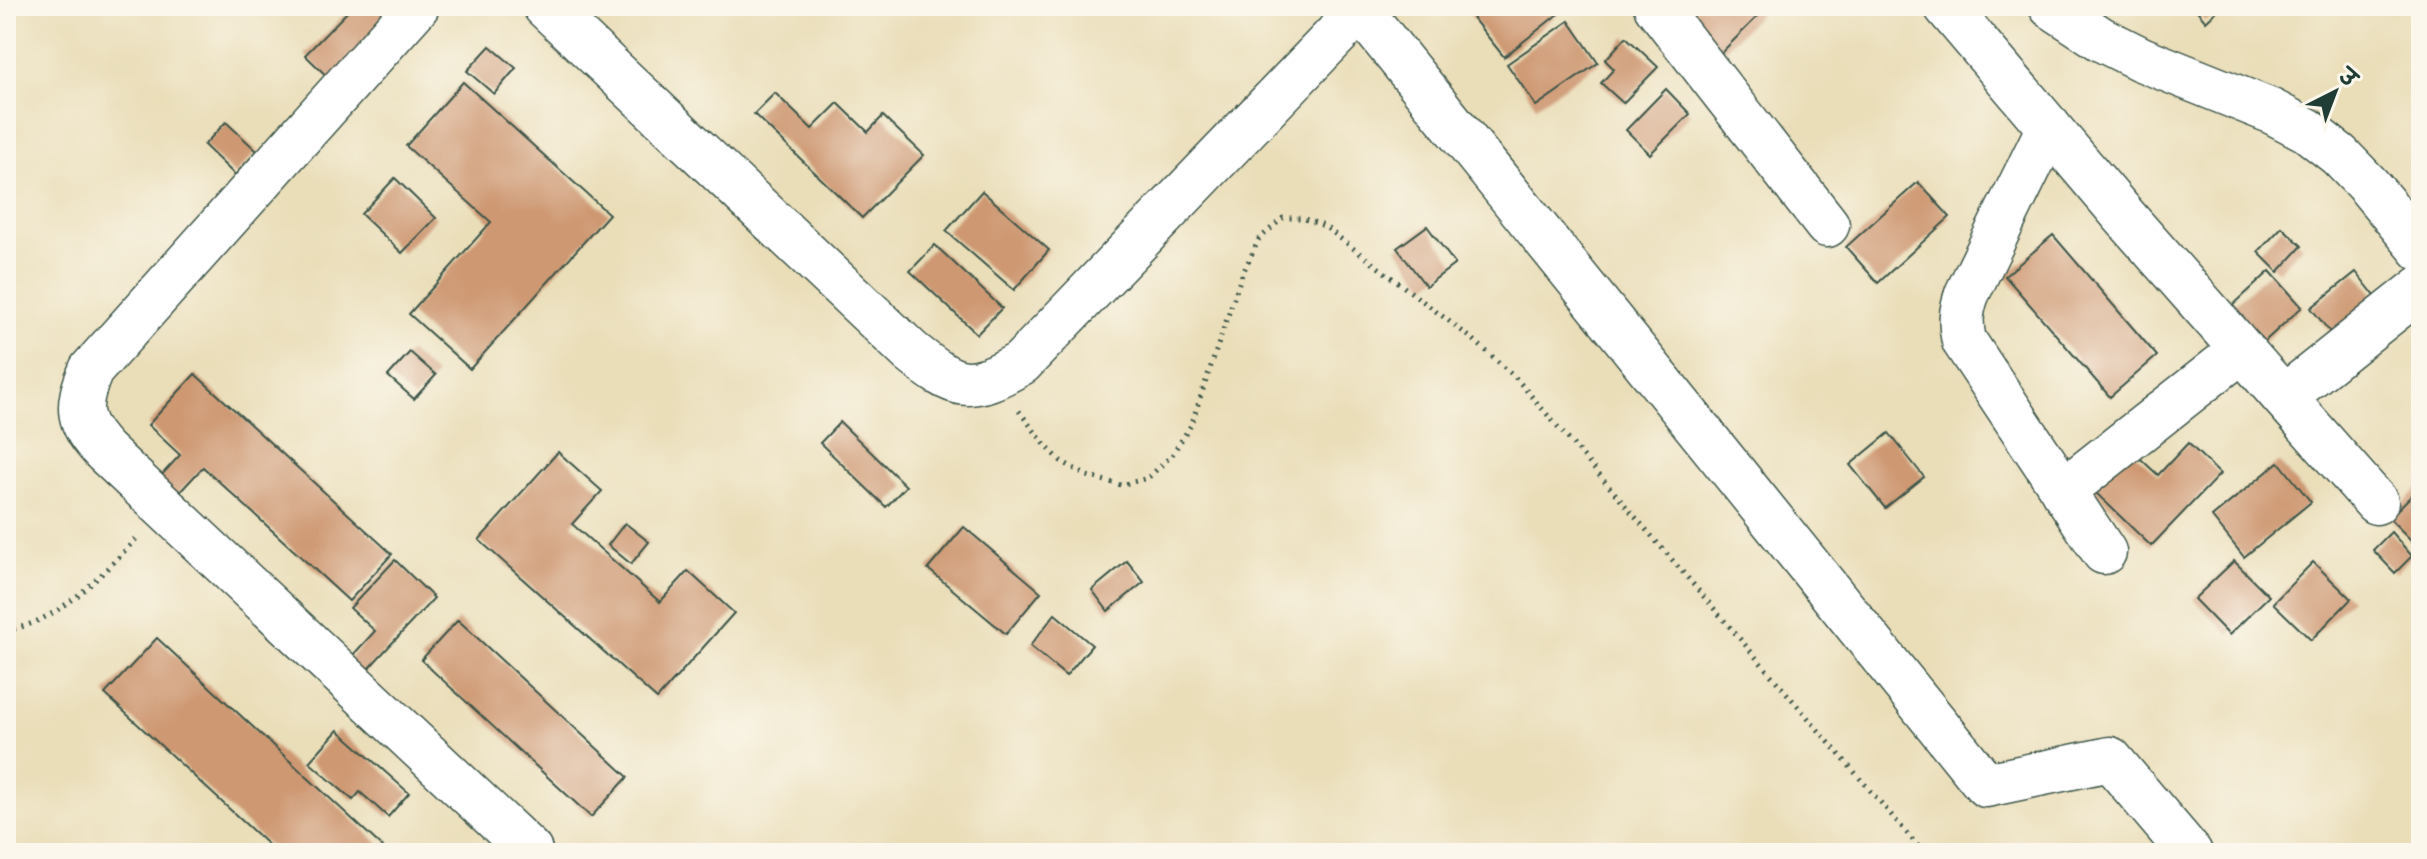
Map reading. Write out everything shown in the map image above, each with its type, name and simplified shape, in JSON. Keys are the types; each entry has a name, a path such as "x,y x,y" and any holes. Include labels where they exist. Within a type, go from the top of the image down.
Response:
{"street":[{"path":"417,6 91,370 81,394 80,410 87,432 530,851"},
{"path":"545,6 911,352 941,376 968,385 994,378 1021,363 1361,7 1986,785 2110,759 2190,853"},
{"path":"1656,6 1827,225"},
{"path":"1946,6 2376,502"},
{"path":"2051,6 2114,46 2271,111 2307,130 2339,155 2369,186 2421,249"},
{"path":"2049,127 1967,294 1961,312 1961,327 1964,341 2104,552"},
{"path":"2284,397 2421,288"},
{"path":"2063,491 2242,350"}],"path":[{"path":"994,378 1046,446 1071,468 1087,476 1121,485 1148,478 1172,455 1191,425 1241,277 1259,239 1283,218 1302,218 1324,226 1475,341 1515,377 1924,853"},
{"path":"6,631 46,617 67,605 166,509"}],"building":[{"path":"353,6 381,6 396,21 335,84 305,55"},
{"path":"1463,6 1568,6 1504,57"},
{"path":"1698,6 1768,6 1719,55 1684,20"},
{"path":"2193,6 2222,6 2206,21"},
{"path":"1569,21 1598,63 1536,106 1507,64"},
{"path":"1626,37 1658,67 1623,103 1601,83 1614,69 1605,60"},
{"path":"490,46 516,68 494,94 467,71"},
{"path":"463,82 609,214 470,369 409,314 491,222 406,146"},
{"path":"1666,89 1690,114 1650,154 1626,130"},
{"path":"775,93 812,129 838,103 868,132 883,116 924,155 862,218 754,114"},
{"path":"226,122 257,151 235,175 204,145"},
{"path":"395,178 436,218 402,253 361,214"},
{"path":"1918,182 1950,217 1878,283 1846,247"},
{"path":"982,191 1049,250 1014,290 946,231"},
{"path":"1427,226 1455,264 1426,286 1397,248"},
{"path":"2282,227 2302,246 2278,272 2258,252"},
{"path":"2053,235 2157,356 2110,397 2005,276"},
{"path":"935,245 1002,308 977,334 910,271"},
{"path":"2270,271 2302,307 2252,353 2219,318"},
{"path":"2356,272 2386,310 2341,346 2311,308"},
{"path":"410,352 436,375 414,399 388,376"},
{"path":"195,374 392,554 349,601 203,467 166,507 148,490 180,455 148,425"},
{"path":"840,422 906,486 886,507 820,443"},
{"path":"1889,433 1924,477 1885,508 1850,465"},
{"path":"2188,443 2220,474 2151,546 2092,489 2130,449 2158,475"},
{"path":"558,452 602,491 572,524 660,602 688,571 734,613 657,699 479,540"},
{"path":"2279,462 2311,502 2244,557 2212,517"},
{"path":"2421,486 2421,550 2389,518"},
{"path":"625,523 649,542 631,564 608,545"},
{"path":"964,527 1041,592 1006,634 928,569"},
{"path":"2391,532 2412,556 2395,573 2373,550"},
{"path":"395,560 434,598 355,683 340,669 375,631 350,608"},
{"path":"1127,561 1144,582 1108,611 1092,590"},
{"path":"2234,561 2269,596 2229,635 2194,599"},
{"path":"2313,562 2351,599 2311,640 2273,603"},
{"path":"1055,614 1092,645 1066,676 1030,646"},
{"path":"458,620 628,777 591,817 421,660"},
{"path":"157,638 389,853 277,853 105,694"},
{"path":"338,730 409,793 388,817 360,792 353,800 309,762"}]}
